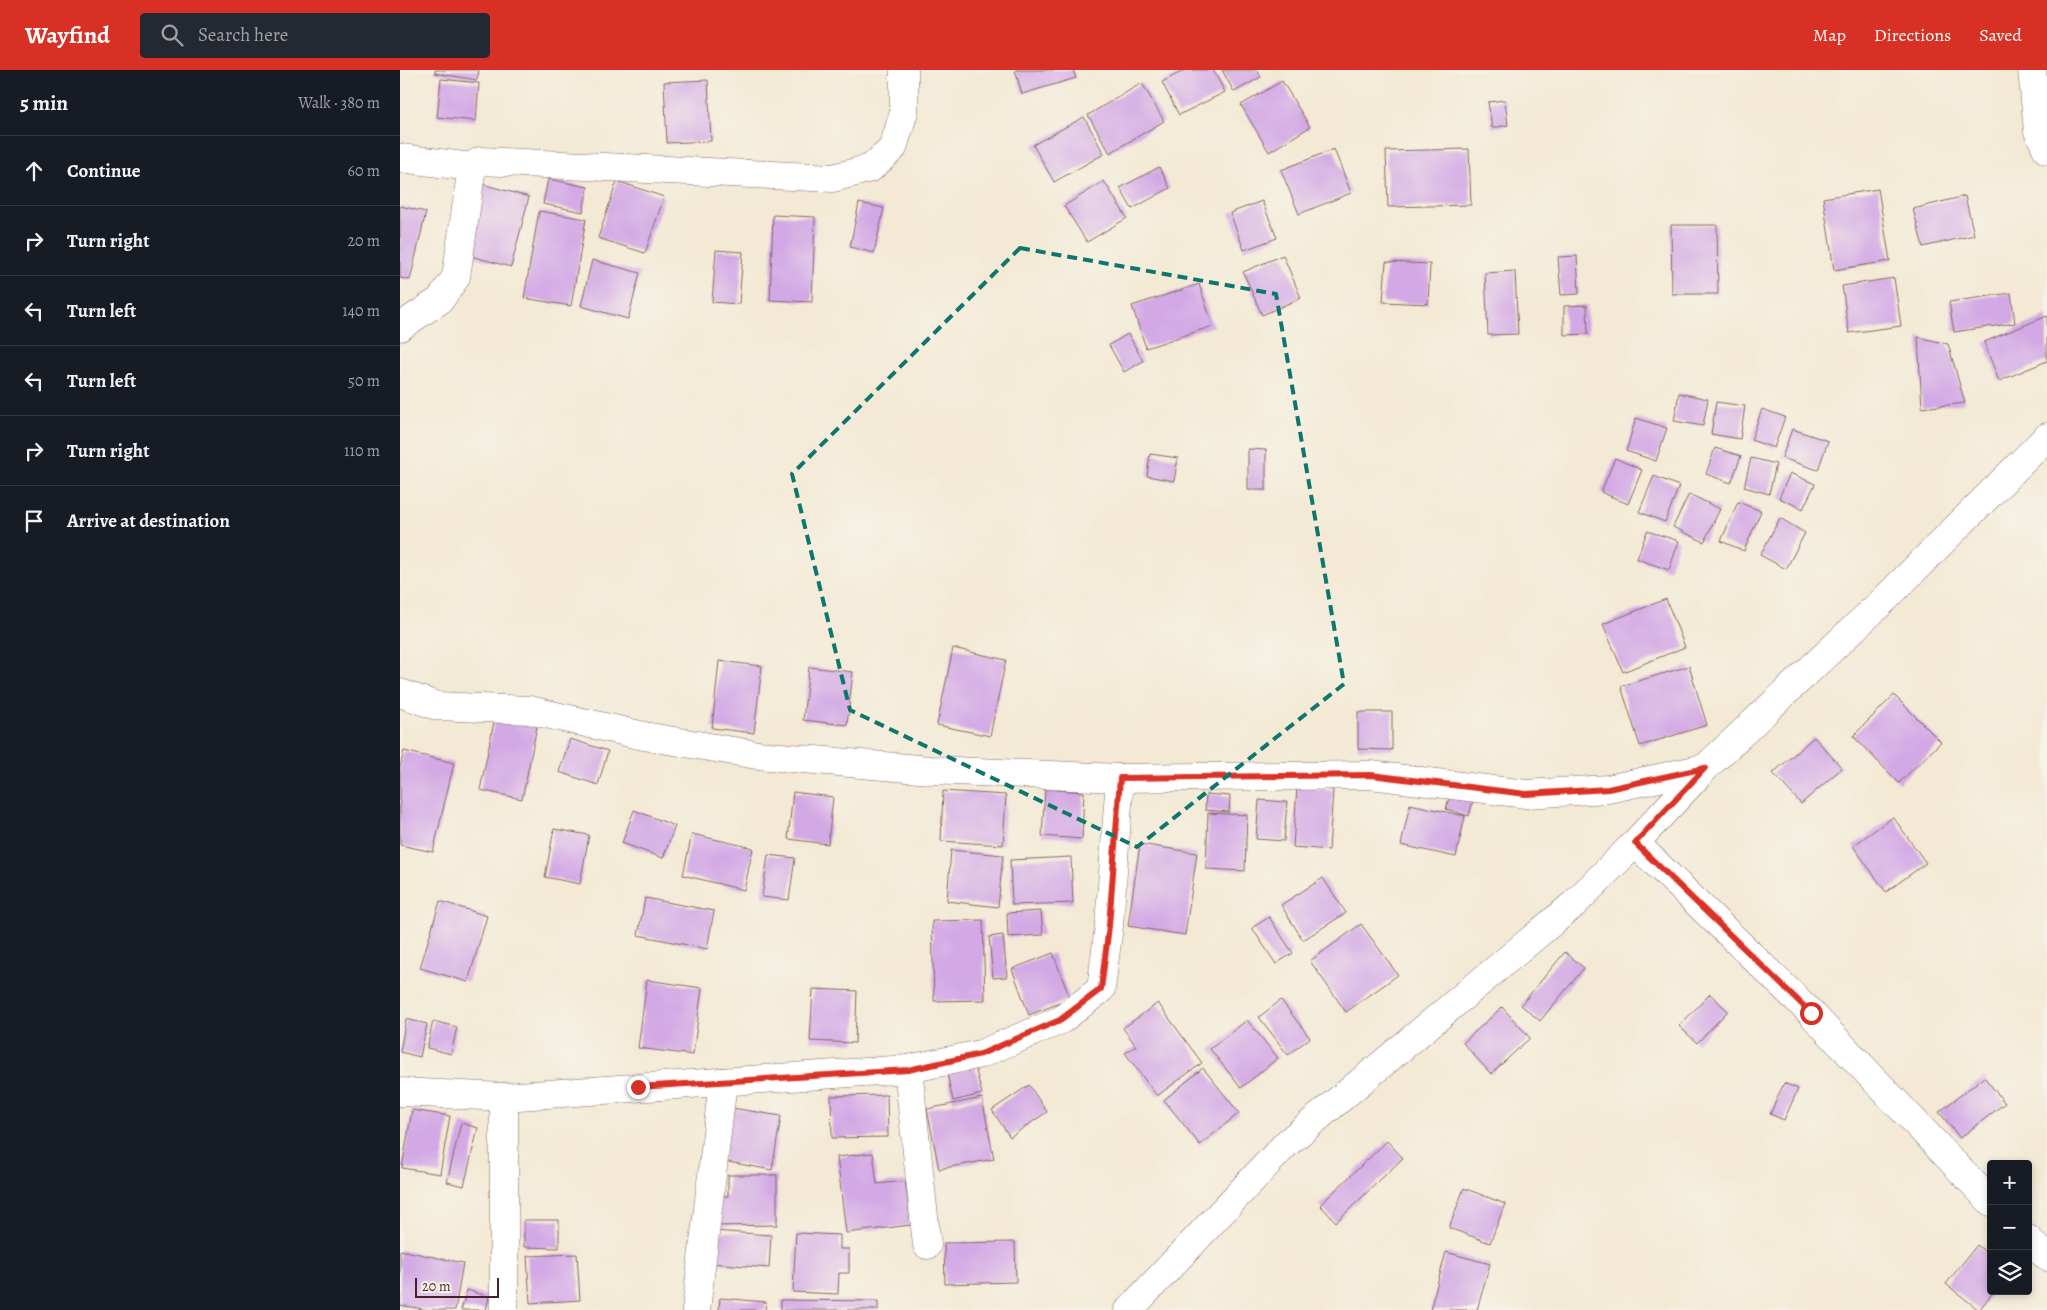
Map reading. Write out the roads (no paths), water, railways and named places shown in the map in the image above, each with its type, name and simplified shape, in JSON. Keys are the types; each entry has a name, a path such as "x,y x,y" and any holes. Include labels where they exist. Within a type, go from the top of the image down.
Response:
{"street":[{"path":"400,158 472,167 480,161 833,178 871,168 893,148 904,112 904,70"},
{"path":"2032,70 2038,131 2047,150"},
{"path":"400,327 440,300 456,277 472,167"},
{"path":"1130,1310 1286,1144 1574,904 1635,843 1705,768 1884,600 2047,437"},
{"path":"400,693 437,706 529,710 644,736 757,755 930,770 1120,778 1371,775 1526,794 1608,789 1705,768"},
{"path":"400,1092 504,1097 908,1070 981,1054 1060,1020 1101,989 1109,926 1120,778"},
{"path":"1635,843 1811,1013 1987,1198"},
{"path":"908,1070 927,1245"},
{"path":"696,1310 723,1082"},
{"path":"504,1097 504,1310"},
{"path":"2032,1243 2047,1257"}]}
